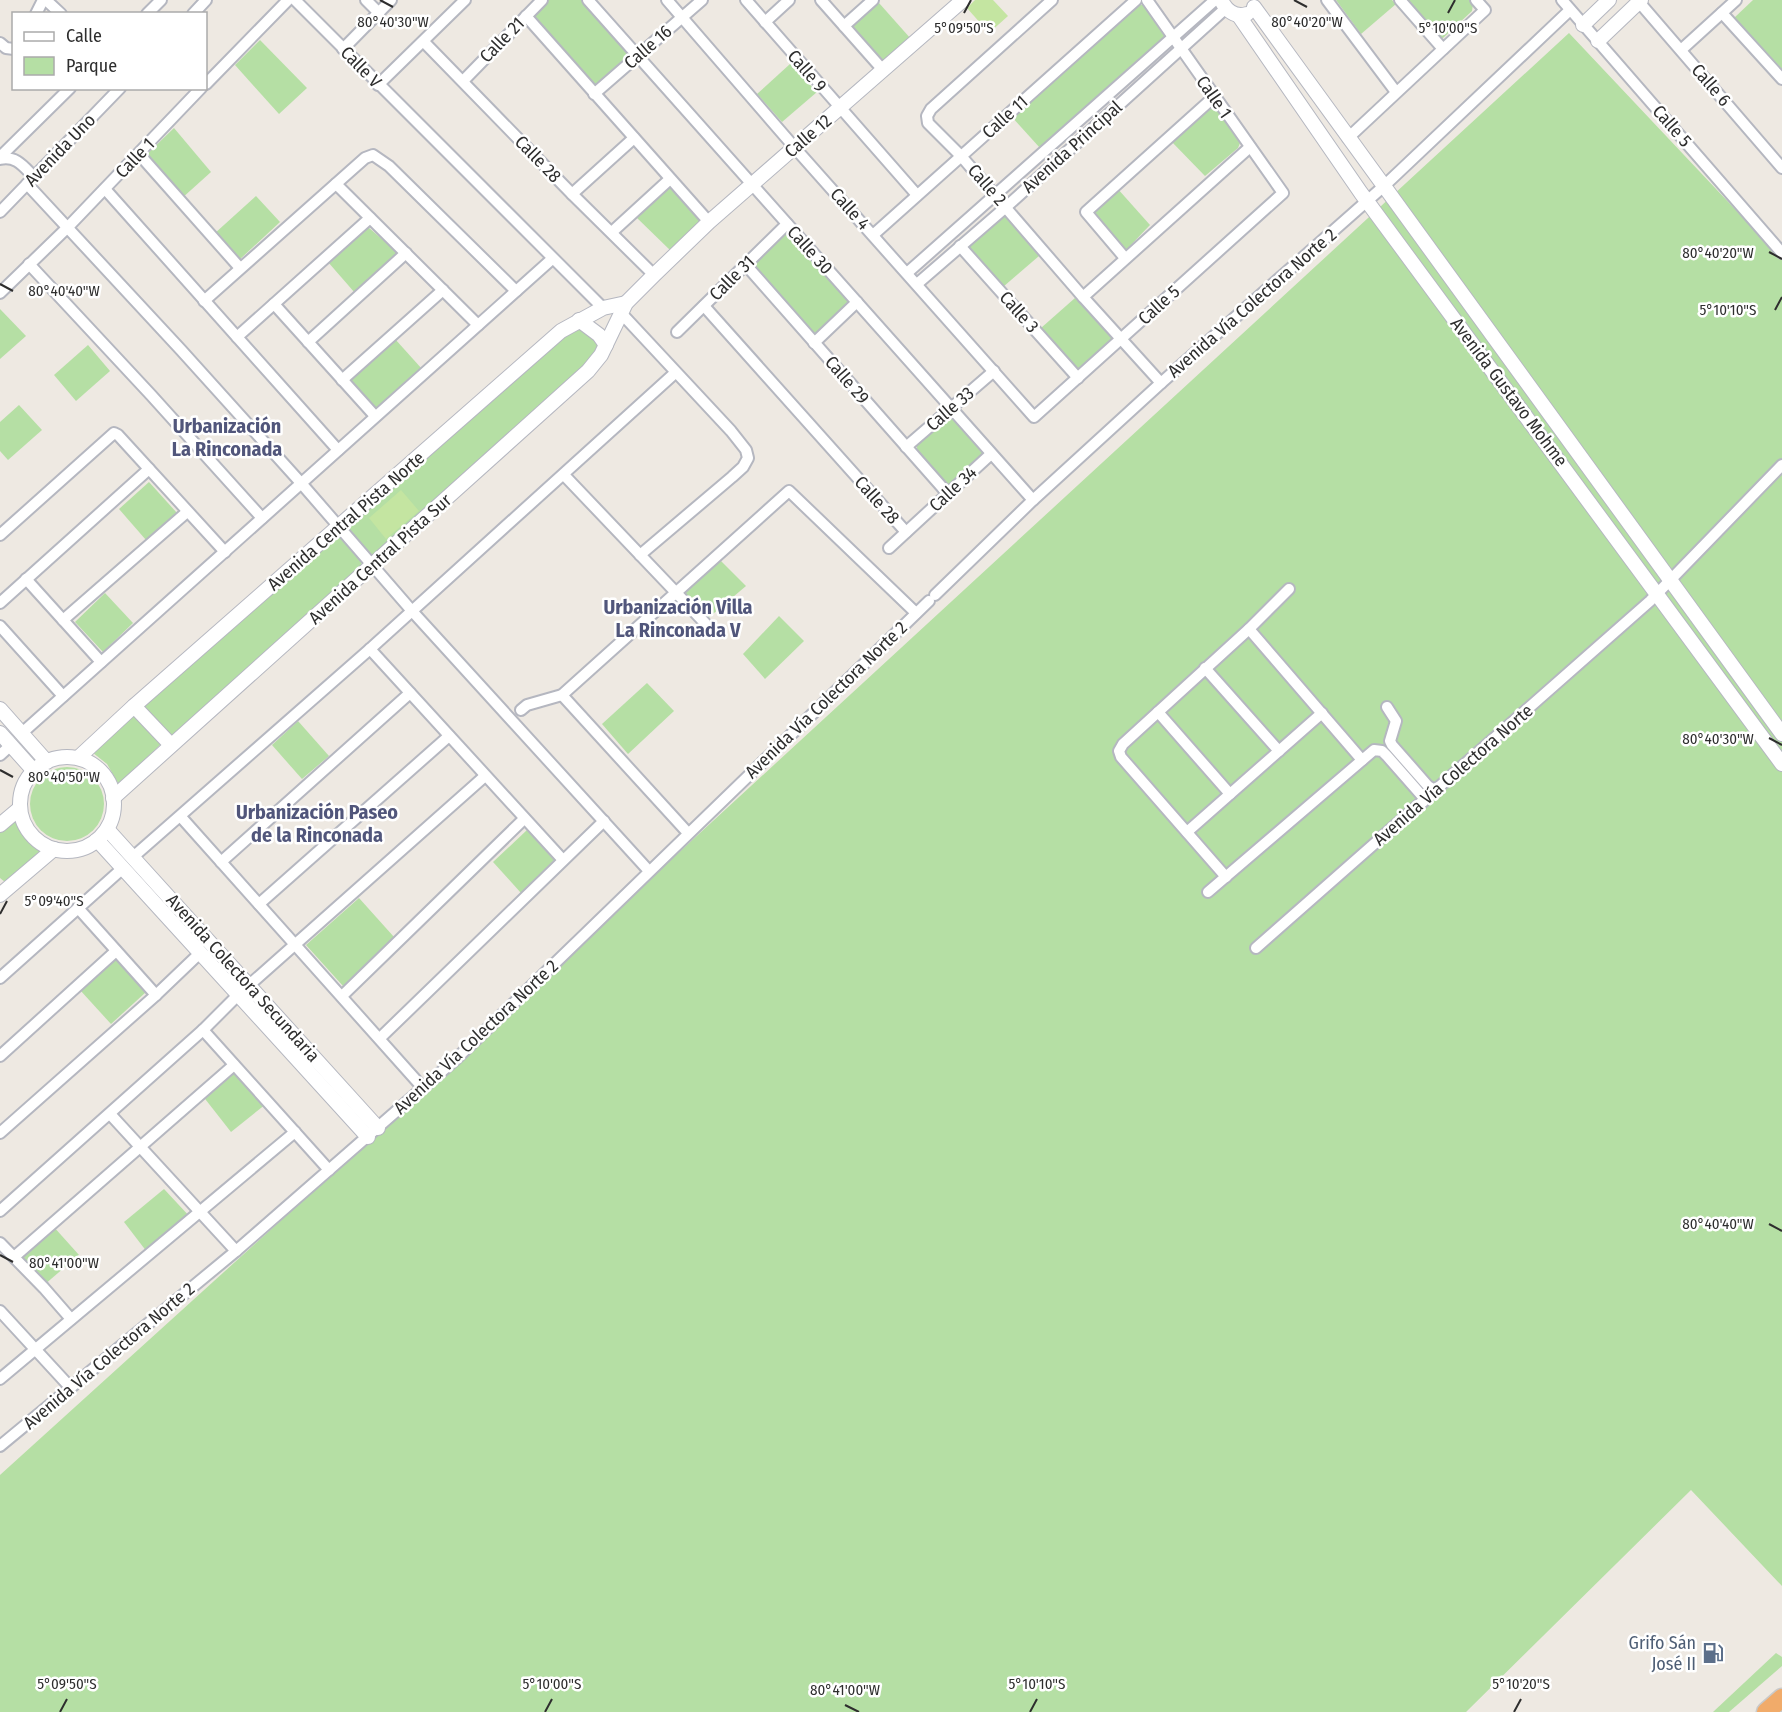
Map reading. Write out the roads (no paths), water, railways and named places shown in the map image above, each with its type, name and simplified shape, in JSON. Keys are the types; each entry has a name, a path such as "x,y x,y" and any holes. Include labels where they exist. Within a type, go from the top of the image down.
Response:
{"highway":[{"path":"1766,1712 1782,1698"}],"street":[{"path":"149,12 161,0"},
{"path":"195,12 206,0"},
{"path":"207,83 288,0"},
{"name":"Calle V","path":"295,0 603,308"},
{"path":"366,0 379,13"},
{"path":"343,49 392,0"},
{"path":"378,85 465,0"},
{"name":"Calle 21","path":"463,81 542,0"},
{"name":"Calle 30","path":"588,0 1033,500"},
{"name":"Calle 4","path":"667,0 1034,417"},
{"name":"Calle 16","path":"594,94 702,0"},
{"name":"Calle 9","path":"746,0 917,195"},
{"path":"765,22 789,0"},
{"path":"821,0 883,70"},
{"path":"844,26 873,0"},
{"name":"Calle 12","path":"624,308 708,222 963,0"},
{"name":"Calle 2","path":"1052,0 931,109 927,116 928,123 961,156 1161,383"},
{"name":"Calle 11","path":"873,235 1136,0"},
{"name":"Calle 1","path":"1147,0 1282,193"},
{"path":"1327,0 1396,92"},
{"path":"1400,0 1443,49"},
{"path":"1348,138 1485,10 1476,0"},
{"name":"Calle 5","path":"1562,0 1782,253"},
{"path":"1583,25 1609,0"},
{"path":"1681,50 1736,0"},
{"path":"1598,41 1640,1"},
{"name":"Calle 6","path":"1640,1 1782,168"},
{"path":"1220,3 1239,16 1245,15 1254,3"},
{"name":"Avenida Principal","path":"907,273 1173,37 1220,3"},
{"name":"Avenida Principal","path":"917,284 1181,49 1220,3"},
{"name":"Avenida Gustavo Mohme","path":"1254,3 1348,138 1782,734"},
{"path":"39,12 53,4"},
{"name":"Avenida Vía Colectora Norte 2","path":"0,1446 236,1251 456,1059 1033,500 1161,383 1384,186 1570,10"},
{"path":"1722,13 1782,80"},
{"path":"526,16 708,222"},
{"name":"Avenida Gustavo Mohme","path":"1239,16 1367,201 1654,597 1782,764"},
{"name":"Calle 28","path":"424,42 654,275"},
{"name":"Avenida Uno","path":"0,158 68,90"},
{"name":"Avenida Uno","path":"0,212 118,90"},
{"name":"Calle 1","path":"0,293 68,227 199,90"},
{"path":"1125,258 1086,212 1214,97"},
{"path":"21,136 16,160 30,181 68,227 301,483 412,611 649,871"},
{"path":"572,194 634,138"},
{"path":"1083,297 1250,147"},
{"path":"139,154 240,268"},
{"path":"204,301 365,158 373,155 378,156 516,291"},
{"path":"0,158 16,160"},
{"path":"612,232 670,178"},
{"path":"336,184 478,325"},
{"path":"105,189 338,450"},
{"name":"Calle 5","path":"1034,417 1282,193"},
{"path":"237,337 370,218"},
{"name":"Calle 31","path":"677,332 787,224"},
{"name":"Calle 3","path":"960,246 1078,378"},
{"path":"308,342 405,253"},
{"path":"22,733 552,259"},
{"path":"29,264 262,518"},
{"name":"Calle 29","path":"746,264 948,494"},
{"path":"342,380 443,290"},
{"path":"814,343 857,302"},
{"path":"273,304 375,416"},
{"name":"Calle 28","path":"704,306 906,532"},
{"name":"Avenida Central Pista Norte","path":"78,758 134,706 561,331 603,308 624,308"},
{"path":"624,308 675,373 731,431 746,450 748,458 732,477 640,555"},
{"name":"Avenida Central Pista Sur","path":"113,798 588,371 606,345 624,308"},
{"path":"579,320 588,325 606,345"},
{"name":"Calle 33","path":"906,447 994,371"},
{"path":"133,857 370,649 675,373"},
{"path":"0,535 110,435 114,434 118,435 225,552"},
{"name":"Calle 34","path":"889,548 991,454"},
{"path":"1670,581 1782,465"},
{"path":"0,603 149,469"},
{"path":"564,475 705,623"},
{"path":"521,710 527,705 562,695 789,491 916,614"},
{"path":"63,620 187,512"},
{"path":"26,579 101,662"},
{"name":"Avenida Vía Colectora Norte","path":"1256,948 1670,581"},
{"path":"1226,877 1119,754 1123,744 1249,629 1289,589"},
{"path":"0,626 63,696"},
{"path":"1249,629 1362,760"},
{"path":"370,649 563,860"},
{"path":"1205,668 1279,751"},
{"path":"221,862 410,693"},
{"path":"562,695 688,833"},
{"path":"134,706 171,745"},
{"path":"1387,706 1396,721 1391,736 1392,745 1428,786 1436,790"},
{"path":"0,709 47,762"},
{"path":"1158,712 1230,794"},
{"path":"1186,832 1322,713"},
{"path":"0,733 34,771"},
{"path":"260,904 449,736"},
{"path":"0,755 11,745"},
{"path":"1208,892 1374,750 1382,751 1423,797 1423,802"},
{"path":"62,757 78,758 102,772 109,784 113,798 111,819 107,829 96,841 76,850 54,849 34,838 22,819 20,808 24,785 34,771 47,762 62,757"},
{"path":"0,1211 484,776"},
{"path":"0,825 20,808"},
{"path":"181,817 423,1088"},
{"path":"342,996 524,819"},
{"path":"380,1038 604,820"},
{"name":"Avenida Colectora Secundaria","path":"107,829 249,985 373,1132"},
{"name":"Avenida Colectora Secundaria","path":"96,841 238,995 373,1132"},
{"path":"2,890 54,849"},
{"path":"0,978 123,868"},
{"path":"78,908 156,995"},
{"path":"0,1056 116,951"},
{"path":"0,1133 200,953"},
{"path":"202,1030 329,1170"},
{"path":"14,1257 234,1065"},
{"path":"110,1114 236,1251"},
{"path":"0,1379 295,1132"},
{"path":"0,1243 71,1318"},
{"path":"0,1311 70,1387"}],"place":[{"name":"Grifo Sán José II","path":"1713,1653"}],"district":[{"name":"Urbanización La Rinconada","path":"227,438"},
{"name":"Urbanización Villa La Rinconada V","path":"678,618"},
{"name":"Urbanización Paseo de la Rinconada","path":"317,824"}]}
